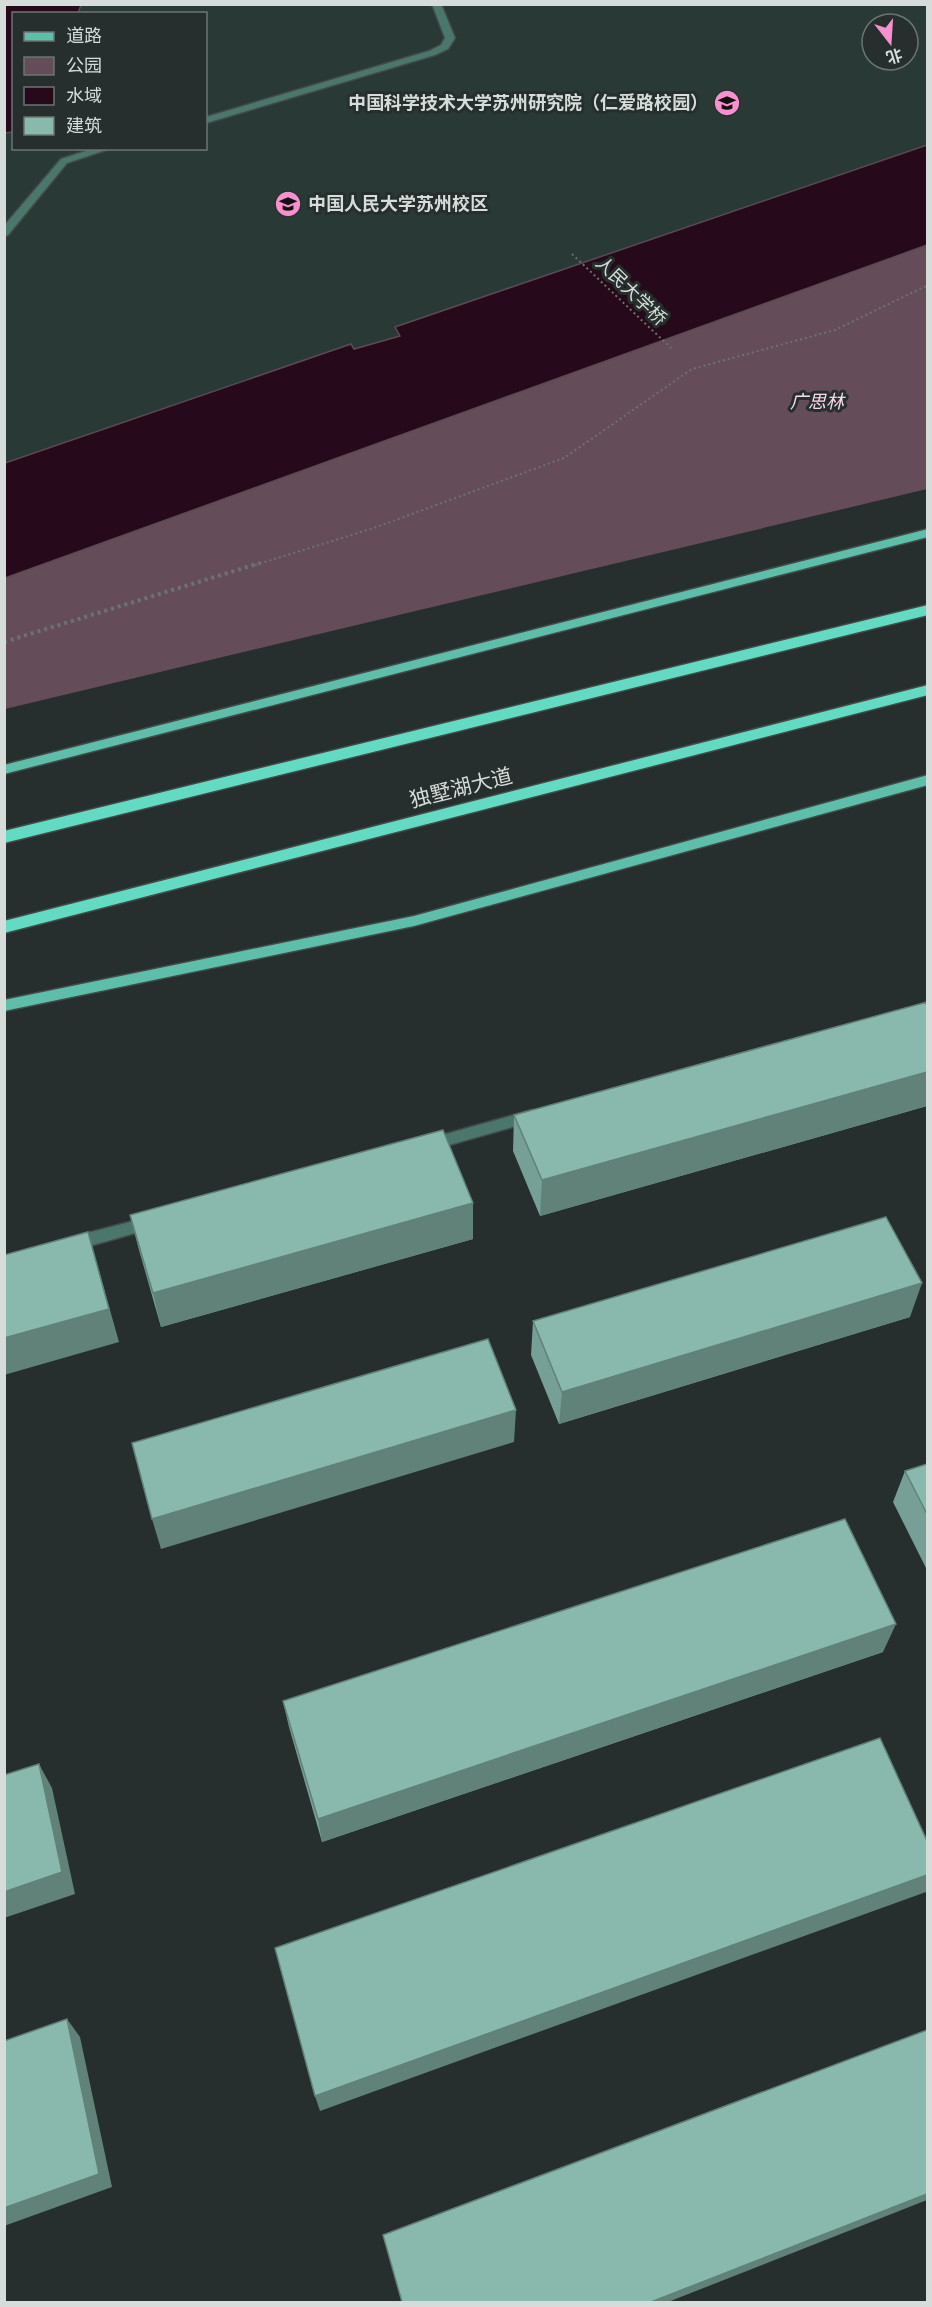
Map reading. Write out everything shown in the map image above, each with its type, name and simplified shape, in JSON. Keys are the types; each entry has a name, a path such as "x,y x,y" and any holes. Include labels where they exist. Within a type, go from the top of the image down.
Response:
{"highway":[{"path":"4,837 927,610"},
{"name":"独墅湖大道","path":"4,927 927,690"}],"main road":[{"path":"4,770 927,533"},
{"path":"4,1006 414,921 927,780"}],"street":[{"path":"207,120 432,53 445,47 450,39 436,4"},
{"path":"4,233 64,161 100,150"},
{"path":"408,1151 547,1112"},
{"path":"62,1247 166,1218"}],"path":[{"name":"人民大学桥","path":"572,254 671,348"},
{"path":"4,642 371,529 564,458 692,369 835,330 927,285"}],"shaded area":[{"name":"中国人民大学苏州校区","path":"4,5 927,5 927,145 395,327 401,335 354,349 351,344 5,463"}],"green space":[{"name":"广思林","path":"927,245 927,489 5,709 5,578"}],"water":[{"path":"4,5 81,5 78,12 12,12 12,132 5,133"},
{"path":"927,145 927,245 5,578 5,463 351,344 354,349 400,336 395,327"}],"building":[{"path":"927,1002 927,1072 542,1180 514,1115"},
{"path":"443,1130 473,1203 153,1293 130,1215"},
{"path":"886,1217 922,1283 562,1392 533,1321"},
{"path":"88,1232 109,1309 4,1338 4,1255"},
{"path":"488,1339 516,1410 152,1519 132,1443"},
{"path":"927,1464 927,1514 905,1471"},
{"path":"845,1519 896,1624 318,1819 283,1701"},
{"path":"880,1738 927,1841 927,1875 315,2096 275,1948"},
{"path":"39,1764 62,1872 4,1892 4,1775"},
{"path":"67,2019 99,2174 4,2208 4,2041"},
{"path":"927,2030 927,2194 651,2302 402,2302 383,2235"}],"place":[{"name":"中国科学技术大学苏州研究院（仁爱路校园）","path":"727,103"},
{"name":"中国人民大学苏州校区","path":"288,204"}]}
